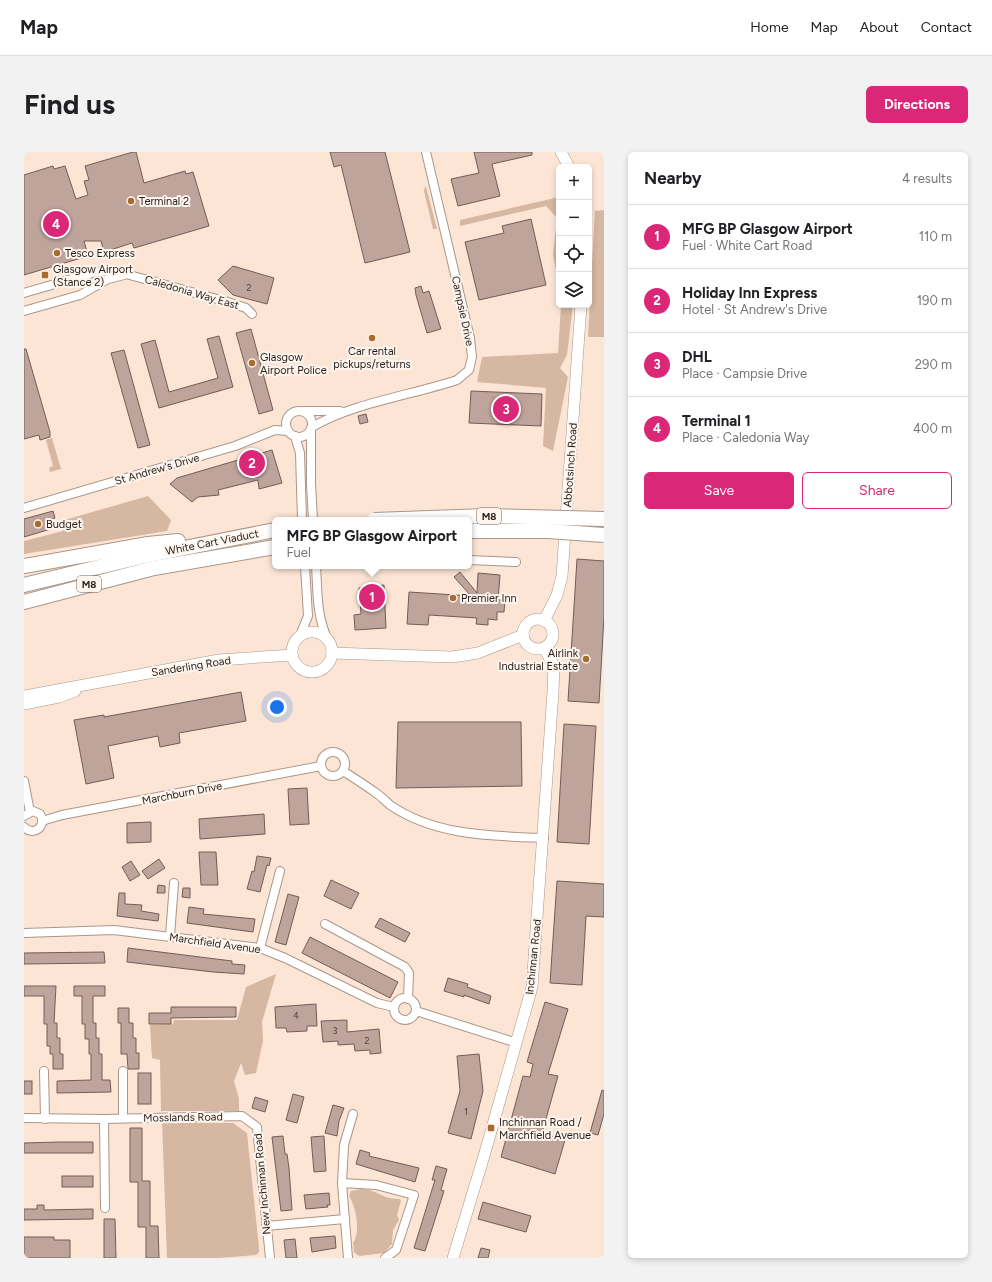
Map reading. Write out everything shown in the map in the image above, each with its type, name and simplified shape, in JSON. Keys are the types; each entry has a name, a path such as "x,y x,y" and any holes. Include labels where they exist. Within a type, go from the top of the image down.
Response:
{"highway":[{"name":"M8","path":"458,517 486,516 604,519"},
{"name":"White Cart Viaduct","path":"148,549 269,531"},
{"name":"M8","path":"472,531 548,531 604,535"},
{"name":"White Cart Viaduct","path":"24,602 154,568 272,548"},
{"name":"M8","path":"24,585 148,549"},
{"path":"24,566 148,549"}],"street":[{"name":"Campsie Drive","path":"311,428 326,419 350,410 456,380 468,370 470,364 470,338 426,152"},
{"path":"561,152 567,164"},
{"name":"Caledonia Way East","path":"24,292 96,272 115,271 228,302 246,308 252,314"},
{"path":"24,311 80,295 108,279 128,274"},
{"name":"Abbotsinch Road","path":"544,621 557,595 562,576 581,308"},
{"name":"Campsie Drive","path":"302,411 332,412 350,410"},
{"path":"302,517 300,453 292,433 286,426 288,418 294,412 302,411 309,416 311,428 313,517"},
{"path":"292,433 304,436 311,428"},
{"name":"St Andrew's Drive","path":"24,508 235,446 275,430 292,433"},
{"path":"472,560 516,562"},
{"path":"305,569 308,616 299,638 294,644 292,655 299,668 309,672 314,672 325,668 332,653 320,623 316,569"},
{"path":"535,620 544,621 552,628 553,634 549,644 544,648 539,649 530,647 526,644 523,635 524,630 530,622 535,620"},
{"path":"299,638 307,633 317,633 328,641"},
{"path":"332,653 452,657 478,653 523,635"},
{"name":"Inchinnan Road","path":"453,1258 517,1043 532,987 544,838 554,666 544,648"},
{"name":"Sanderling Road","path":"24,696 219,660 292,655"},
{"name":"Sanderling Road","path":"24,704 59,697 90,684"},
{"path":"336,752 344,760 345,767 339,774 331,776 324,772 321,766 321,762 325,754 336,752"},
{"name":"Marchburn Drive","path":"24,827 29,831 35,831 41,827 42,821 62,815 321,766"},
{"path":"343,771 377,793 391,805 418,819 441,827 482,835 544,838"},
{"path":"24,781 27,814 40,814 42,821"},
{"path":"260,948 280,871"},
{"path":"170,936 174,883"},
{"path":"325,924 405,967 409,973 408,999"},
{"name":"Marchfield Avenue","path":"24,932 114,930 260,948 285,958 377,1003 394,1007"},
{"path":"408,999 414,1003 416,1010 413,1017 403,1020 395,1014 394,1007 398,1001 408,999"},
{"path":"416,1010 517,1043"},
{"path":"44,1071 44,1118"},
{"path":"123,1071 123,1117"},
{"path":"348,1258 342,1182 344,1145 353,1114"},
{"name":"Mosslands Road","path":"24,1118 104,1119 123,1117 242,1116"},
{"name":"New Inchinnan Road","path":"242,1116 257,1127 270,1258"},
{"path":"104,1119 105,1208"},
{"path":"342,1182 376,1185 414,1195 396,1250 385,1258"},
{"path":"266,1226 345,1220"}],"shaded area":[{"path":"425,187 437,229 433,229 424,191"},
{"path":"556,198 556,217 546,206 460,226 460,220"},
{"path":"604,210 604,337 588,337 590,308 592,308 592,265 595,211"},
{"path":"556,227 556,270 553,255"},
{"path":"561,308 573,308 567,355 560,368 568,377 553,451 543,446 546,388 477,382 482,357 558,353"},
{"path":"52,438 61,469 50,472 49,468 53,466 46,440"},
{"path":"148,496 171,520 167,531 24,554 24,541 63,531 61,521"},
{"path":"276,974 262,1022 263,1041 256,1073 245,1075 241,1063 234,1081 239,1099 239,1111 161,1111 160,1060 152,1058 150,1025 173,1024 174,1020 237,1020 246,987"},
{"path":"162,1122 233,1123 247,1133 259,1248 259,1252 256,1255 219,1258 167,1258"},
{"path":"361,1189 372,1191 388,1198 400,1199 401,1201 397,1215 399,1220 393,1230 392,1244 384,1253 359,1256 354,1252 353,1243 357,1233 357,1220 354,1206 349,1196 351,1191"}],"building":[{"path":"136,152 144,183 185,171 186,174 193,172 209,226 134,248 132,243 104,252 101,241 84,241 88,256 24,275 24,175 53,166 54,169 65,166 76,199 88,195 84,181 89,180 85,166"},
{"path":"330,152 385,152 410,252 365,263 341,165 334,167"},
{"path":"474,152 532,152 532,155 492,164 500,196 458,206 451,179 479,173"},
{"path":"531,219 546,285 479,300 465,242 504,233 502,226"},
{"path":"233,266 274,278 267,304 233,295 218,280"},
{"path":"421,286 423,293 429,291 441,329 427,333 415,288"},
{"path":"251,329 273,410 259,414 236,333"},
{"path":"219,336 233,387 159,408 141,344 155,340 169,392 218,378 207,339"},
{"path":"24,349 26,349 50,432 50,437 40,440 39,435 24,439"},
{"path":"124,350 150,445 138,448 111,353"},
{"path":"471,391 542,394 541,426 469,423"},
{"path":"366,414 368,422 360,424 358,416"},
{"path":"272,450 282,483 259,489 258,480 218,490 219,495 198,497 192,502 170,484 177,478"},
{"name":"Budget","path":"53,511 55,518 51,519 54,528 24,537 24,519"},
{"name":"Airlink Industrial Estate","path":"577,559 604,561 604,617 599,703 568,701"},
{"name":"Premier Inn","path":"460,572 477,593 478,573 500,575 498,600 505,600 504,612 497,612 497,620 488,619 488,625 476,624 477,618 429,615 428,625 407,624 409,592 471,596 454,577"},
{"path":"384,585 386,628 355,630 354,615 361,614 359,588"},
{"path":"241,692 246,721 179,733 180,743 160,747 158,736 108,746 114,778 86,784 74,720 104,715 104,717"},
{"path":"398,722 521,722 522,786 396,788"},
{"path":"564,724 596,726 589,844 557,842"},
{"path":"307,788 309,824 290,825 288,789"},
{"path":"264,814 265,834 200,839 199,819"},
{"path":"151,822 151,842 127,843 127,823"},
{"path":"199,852 216,852 218,885 201,885"},
{"path":"257,856 271,858 269,866 267,865 260,892 247,889 252,871 254,872"},
{"path":"159,859 165,868 148,879 142,871"},
{"path":"131,861 140,875 130,881 122,867"},
{"path":"331,880 359,893 351,909 324,896"},
{"path":"557,881 604,884 604,917 586,916 582,985 550,983"},
{"path":"158,885 165,886 165,893 157,893"},
{"path":"183,888 190,888 190,898 182,897"},
{"path":"119,893 125,893 125,904 142,905 141,911 159,914 158,921 117,916"},
{"path":"288,894 299,897 286,945 275,942"},
{"path":"189,907 204,909 203,914 255,919 253,932 187,923"},
{"path":"380,918 410,933 405,942 375,927"},
{"path":"310,937 398,982 390,998 302,953"},
{"path":"128,948 232,961 232,964 245,965 244,974 127,962"},
{"path":"104,952 105,963 24,964 24,953"},
{"path":"448,978 468,984 467,987 491,996 489,1004 464,995 464,997 444,991"},
{"path":"24,986 56,986 54,1023 57,1023 57,1038 60,1038 60,1054 63,1054 63,1069 53,1069 53,1054 50,1054 50,1046 47,1046 47,1024 44,1024 44,996 24,996"},
{"path":"74,986 105,986 105,996 93,996 93,1023 96,1023 96,1038 99,1038 99,1054 102,1054 102,1080 110,1080 111,1092 57,1093 57,1081 91,1080 91,1054 89,1054 89,1039 85,1039 85,1024 82,1024 82,996 74,996"},
{"path":"545,1002 568,1009 548,1074 558,1076 542,1133 565,1140 555,1174 501,1157 523,1076 530,1077 533,1064 527,1062"},
{"path":"316,1004 317,1026 307,1026 307,1031 287,1032 286,1028 276,1028 275,1007"},
{"path":"171,1007 236,1007 236,1017 171,1018 171,1024 149,1024 149,1013 171,1013"},
{"path":"118,1008 129,1008 129,1023 133,1023 133,1038 136,1038 136,1053 139,1053 139,1069 128,1069 127,1054 121,1054 121,1023 118,1023"},
{"path":"347,1020 347,1032 379,1029 381,1053 370,1054 370,1050 355,1051 354,1044 338,1045 338,1041 323,1042 321,1021"},
{"path":"479,1054 483,1091 471,1139 448,1133 460,1091 457,1056"},
{"path":"138,1073 151,1073 151,1104 138,1104"},
{"path":"24,1081 32,1081 32,1094 24,1094"},
{"path":"602,1090 604,1091 604,1114 598,1135 590,1133"},
{"path":"293,1094 304,1097 297,1123 286,1120"},
{"path":"255,1097 268,1101 265,1112 252,1108"},
{"path":"333,1105 344,1108 339,1121 337,1136 325,1133"},
{"path":"130,1128 142,1128 142,1181 150,1181 150,1226 158,1226 159,1258 146,1258 146,1227 138,1227 138,1182 130,1182"},
{"path":"283,1136 285,1154 287,1154 289,1168 292,1210 281,1211 272,1137"},
{"path":"324,1136 326,1171 314,1172 311,1137"},
{"path":"93,1142 93,1153 24,1153 24,1143"},
{"path":"360,1150 370,1153 369,1156 419,1168 415,1182 356,1164"},
{"path":"436,1166 447,1169 441,1190 444,1191 425,1251 414,1248 435,1180 432,1180"},
{"path":"62,1176 93,1176 93,1187 62,1187"},
{"path":"329,1193 330,1205 327,1205 328,1207 306,1209 304,1195"},
{"path":"483,1202 531,1216 526,1232 478,1219"},
{"path":"37,1205 44,1205 44,1210 93,1209 93,1219 24,1220 24,1209 37,1209"},
{"path":"104,1219 115,1219 116,1258 104,1258"},
{"path":"335,1236 336,1248 312,1252 310,1238"},
{"path":"24,1237 54,1237 54,1240 70,1240 70,1258 24,1258"},
{"path":"295,1239 297,1258 286,1258 284,1240"},
{"path":"481,1248 490,1250 488,1258 478,1258"}],"place":[{"name":"Terminal 2","path":"131,201"},
{"name":"Terminal 1","path":"56,224"},
{"name":"Tesco Express","path":"57,253"},
{"name":"Glasgow Airport (Stance 2)","path":"45,275"},
{"name":"Car rental pickups/returns","path":"372,338"},
{"name":"Glasgow Airport Police","path":"252,363"},
{"name":"DHL","path":"506,409"},
{"name":"Holiday Inn Express","path":"252,463"},
{"name":"Budget","path":"38,524"},
{"name":"MFG BP Glasgow Airport","path":"372,597"},
{"name":"Premier Inn","path":"453,598"},
{"name":"Airlink Industrial Estate","path":"586,659"},
{"name":"Inchinnan Road / Marchfield Avenue","path":"491,1128"}]}
